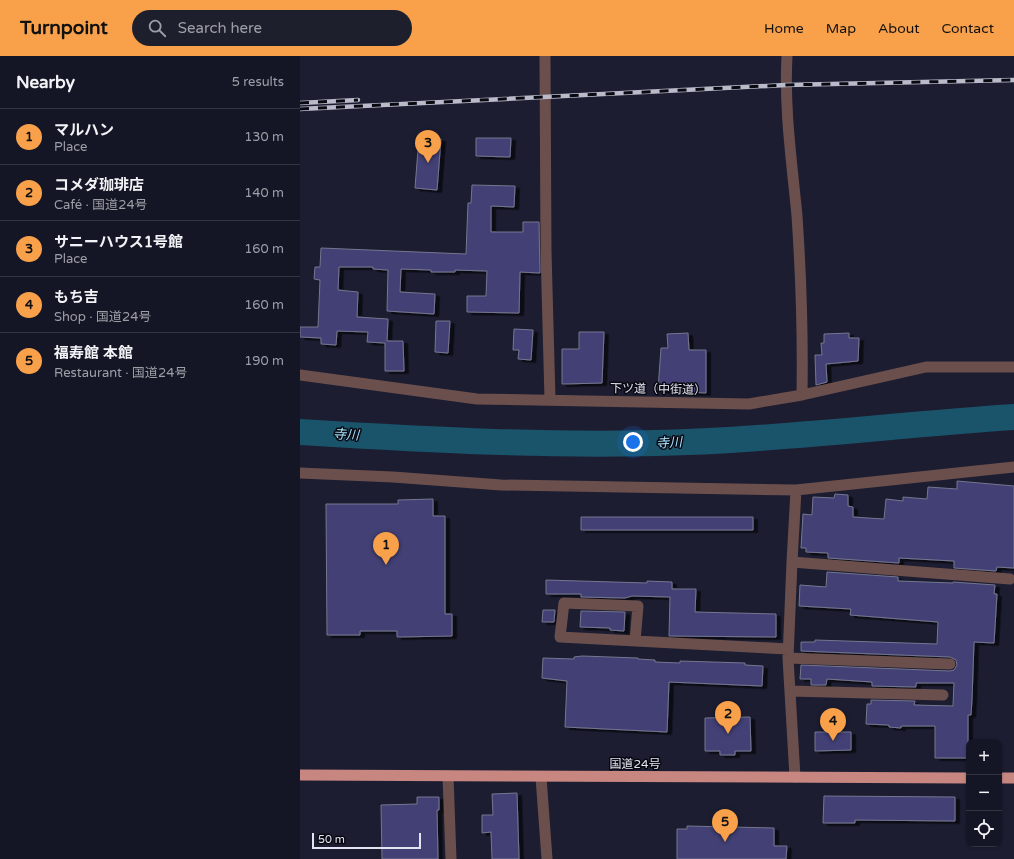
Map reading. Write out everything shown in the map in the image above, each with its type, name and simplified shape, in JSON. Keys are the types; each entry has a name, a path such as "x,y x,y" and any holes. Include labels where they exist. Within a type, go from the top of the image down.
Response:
{"highway":[{"name":"国道24号","path":"300,775 966,778"},
{"path":"1002,778 1014,778"}],"street":[{"path":"545,56 546,251 550,399"},
{"path":"787,56 786,85 797,221 803,348 802,395"},
{"name":"下ツ道（中街道）","path":"300,374 477,399 550,399 749,404 802,395 926,367 1014,368"},
{"path":"300,473 393,477 501,486 796,490 1014,467"},
{"path":"795,777 788,653 796,490"},
{"path":"792,562 1010,579"},
{"path":"635,641 638,606 564,603 560,637 950,664"},
{"path":"790,691 943,695"},
{"path":"448,776 451,859"},
{"path":"541,777 547,859"}],"building":[{"path":"419,137 441,139 437,190 415,188"},
{"path":"476,138 511,138 510,157 476,156"},
{"path":"472,185 515,186 514,207 491,206 491,232 523,232 523,222 539,222 540,273 520,272 519,313 467,312 467,296 486,296 487,271 455,270 455,272 431,272 431,270 401,269 400,292 435,294 434,314 387,311 388,270 373,269 373,267 339,267 338,290 358,292 357,317 388,319 387,341 403,341 404,371 385,371 385,343 367,342 368,332 337,331 336,345 321,344 321,338 300,337 300,327 318,327 320,280 314,279 315,267 320,267 321,248 466,254 468,203 471,203"},
{"path":"436,321 450,321 448,353 435,352"},
{"path":"514,329 533,330 531,360 518,359 519,350 513,350"},
{"path":"579,332 604,332 602,383 562,384 562,349 579,349"},
{"path":"688,333 689,350 706,350 706,393 658,390 661,348 668,348 667,334"},
{"path":"849,333 849,338 859,338 858,361 826,364 827,382 816,385 815,355 822,355 821,343 824,343 824,334"},
{"path":"957,481 1014,486 1014,568 997,567 996,571 954,568 954,561 899,558 899,563 828,558 828,553 806,552 806,548 801,548 803,514 812,515 813,497 834,498 835,494 848,495 848,506 853,507 853,517 884,519 886,499 903,501 903,497 927,499 928,487 957,489"},
{"path":"433,499 433,516 445,516 445,614 452,614 452,636 397,637 397,631 360,631 360,635 327,635 326,504 398,504 398,500"},
{"path":"581,517 753,517 753,530 581,530"},
{"path":"827,572 898,577 898,581 953,582 995,585 994,594 997,594 994,643 974,642 971,715 968,715 966,758 935,758 935,726 901,726 901,728 889,727 889,725 866,724 867,704 871,704 871,700 915,701 914,705 953,706 954,683 916,683 916,687 872,686 872,682 827,679 826,685 811,685 811,679 800,679 801,665 950,671 954,670 957,665 956,660 950,657 801,651 801,642 815,642 815,640 937,644 938,622 850,615 851,609 799,606 800,585 826,587"},
{"path":"546,580 647,583 647,581 672,582 672,589 696,589 695,612 776,614 776,637 669,636 670,597 581,597 581,594 546,594"},
{"path":"543,610 555,610 554,622 542,622"},
{"path":"581,611 625,612 624,631 610,630 610,628 580,627"},
{"path":"574,657 638,658 655,660 655,662 680,663 680,661 745,663 745,665 763,666 762,686 669,682 667,732 565,727 567,681 542,678 543,658 574,659"},
{"path":"750,717 751,751 735,751 735,755 720,755 720,751 705,751 705,718"},
{"path":"815,732 851,732 851,750 815,751"},
{"path":"517,793 519,859 492,859 491,832 482,833 482,815 493,815 492,794"},
{"path":"824,796 955,797 955,821 855,820 855,823 823,823"},
{"path":"417,797 439,797 439,810 437,810 438,859 382,859 381,805 417,804"},
{"path":"687,826 774,828 774,846 787,846 786,859 677,859 677,829 687,829"}],"waterway":[{"name":"寺川","path":"300,432 494,442 591,444 688,442 810,434 1014,417"}],"railway":[{"path":"300,109 786,85 1014,80"},
{"path":"300,103 358,100"}],"place":[{"name":"サニーハウス1号館","path":"428,163"},
{"name":"マルハン","path":"386,565"},
{"name":"コメダ珈琲店","path":"728,734"},
{"name":"もち吉","path":"833,741"},
{"name":"福寿館 本館","path":"725,842"}]}
